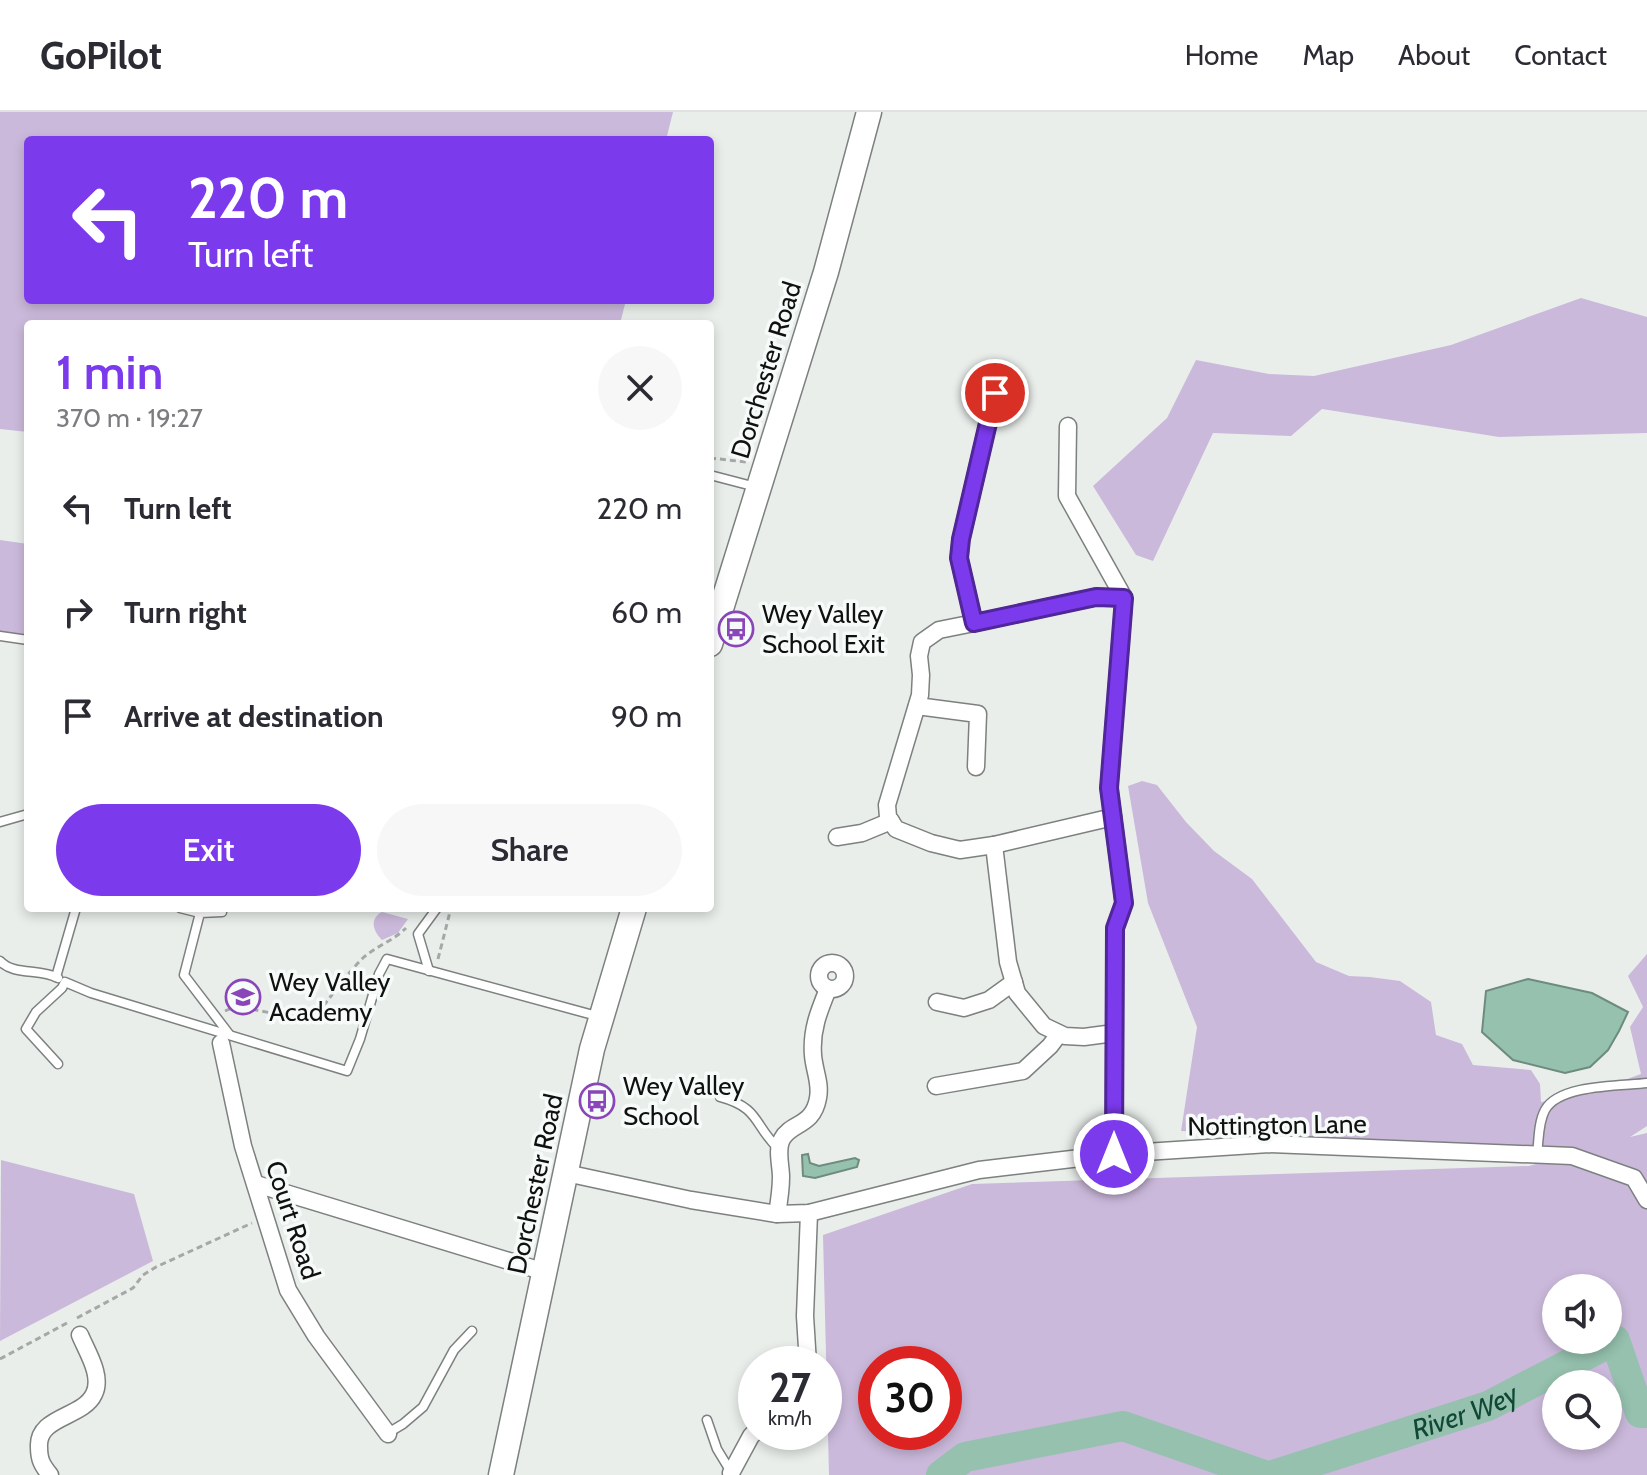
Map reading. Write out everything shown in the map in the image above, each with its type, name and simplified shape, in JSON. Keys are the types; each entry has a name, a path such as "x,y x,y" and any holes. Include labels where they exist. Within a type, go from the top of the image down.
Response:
{"main road":[{"name":"Dorchester Road","path":"714,631 826,272 869,112"},
{"name":"Dorchester Road","path":"501,1475 592,1049 633,912"}],"street":[{"path":"974,623 959,558 995,393"},
{"path":"1068,426 1067,496 1124,598 1109,788 1124,903 1115,928 1114,1154"},
{"path":"1113,817 960,850 896,829 888,817 887,805 920,695 919,656 922,642 939,630 1096,597 1124,598"},
{"path":"917,706 978,714 976,767"},
{"path":"837,837 862,833 891,821"},
{"path":"994,845 1008,962 1017,993 1044,1026 1059,1034 1084,1037 1114,1033"},
{"path":"937,1002 964,1008 989,1000 1014,982"},
{"path":"777,1214 782,1139 806,1121 817,1103 819,1083 813,1059 813,1029 828,989"},
{"path":"936,1086 1023,1071 1059,1034"},
{"name":"Court Road","path":"224,1037 243,1146 288,1290 316,1336 388,1434"},
{"name":"Nottington Lane","path":"566,1173 691,1200 777,1214 809,1213 979,1170 1114,1154 1269,1144 1572,1156 1634,1178 1647,1200"},
{"path":"256,1184 545,1272"},
{"path":"807,1346 809,1213"},
{"path":"50,1475 40,1463 38,1442 49,1425 81,1409 94,1394 97,1376 80,1335"},
{"path":"731,1473 743,1450"}],"lane":[{"path":"714,475 762,477"},
{"path":"0,636 24,639"},
{"path":"0,822 24,815"},
{"path":"58,1064 26,1029 36,1012 62,988 75,912"},
{"path":"196,912 222,912"},
{"path":"429,971 418,934 434,912"},
{"path":"200,913 184,975 215,1016 224,1037"},
{"path":"0,961 7,968 47,973 91,993 224,1037 347,1071 379,974 387,959 602,1017"},
{"path":"1537,1154 1543,1113 1548,1105 1566,1094 1596,1086 1647,1083"},
{"path":"720,1097 746,1107 758,1120 769,1140 780,1150"},
{"path":"388,1434 423,1407 454,1350 472,1331"},
{"path":"707,1420 717,1449 731,1473"}],"path":[{"path":"714,459 762,477"},
{"path":"438,961 450,912"},
{"path":"215,1016 241,1004 312,1021 363,958 399,935 413,920"},
{"path":"0,1359 133,1288 143,1275 156,1267 266,1216"}],"shaded area":[{"path":"0,112 673,112 667,136 24,136 24,304 625,304 621,320 24,320 24,432 0,429"},
{"path":"1581,298 1647,317 1647,433 1499,437 1322,409 1291,436 1213,433 1153,561 1136,555 1093,486 1167,418 1196,360 1269,374 1314,376 1451,345"},
{"path":"0,540 24,543 24,635 0,632"},
{"path":"1142,781 1157,785 1214,851 1252,879 1316,962 1349,976 1400,981 1431,1002 1436,1035 1462,1044 1473,1065 1531,1070 1540,1084 1541,1102 1583,1095 1641,1074 1630,1027 1643,1007 1628,976 1647,954 1647,1126 1630,1137 1647,1133 1647,1475 829,1475 828,1450 842,1450 842,1346 826,1346 823,1235 972,1184 1529,1166 1582,1151 1181,1131 1197,1027 1148,903 1128,786"},
{"path":"382,912 408,919 398,933 382,940 374,925 375,918"},
{"path":"1528,979 1592,993 1628,1012 1608,1050 1590,1067 1565,1073 1513,1060 1482,1032 1486,991"},
{"path":"808,1154 810,1163 819,1166 855,1158 859,1160 857,1167 815,1178 803,1176 802,1155"},
{"path":"1,1160 134,1194 153,1261 0,1341"}],"waterway":[{"name":"River Wey","path":"1273,1475 1488,1406 1615,1340 1640,1413 1647,1413"},
{"name":"River Wey","path":"941,1475 965,1457 1123,1426 1264,1475"}],"place":[{"name":"Wey Valley School Exit","path":"736,629"},
{"name":"Wey Valley Academy","path":"243,997"},
{"name":"Wey Valley School","path":"597,1101"}],"route":[{"path":"995,393 959,558 974,623 1096,597 1124,598 1109,788 1124,903 1115,928 1114,1154"}]}
